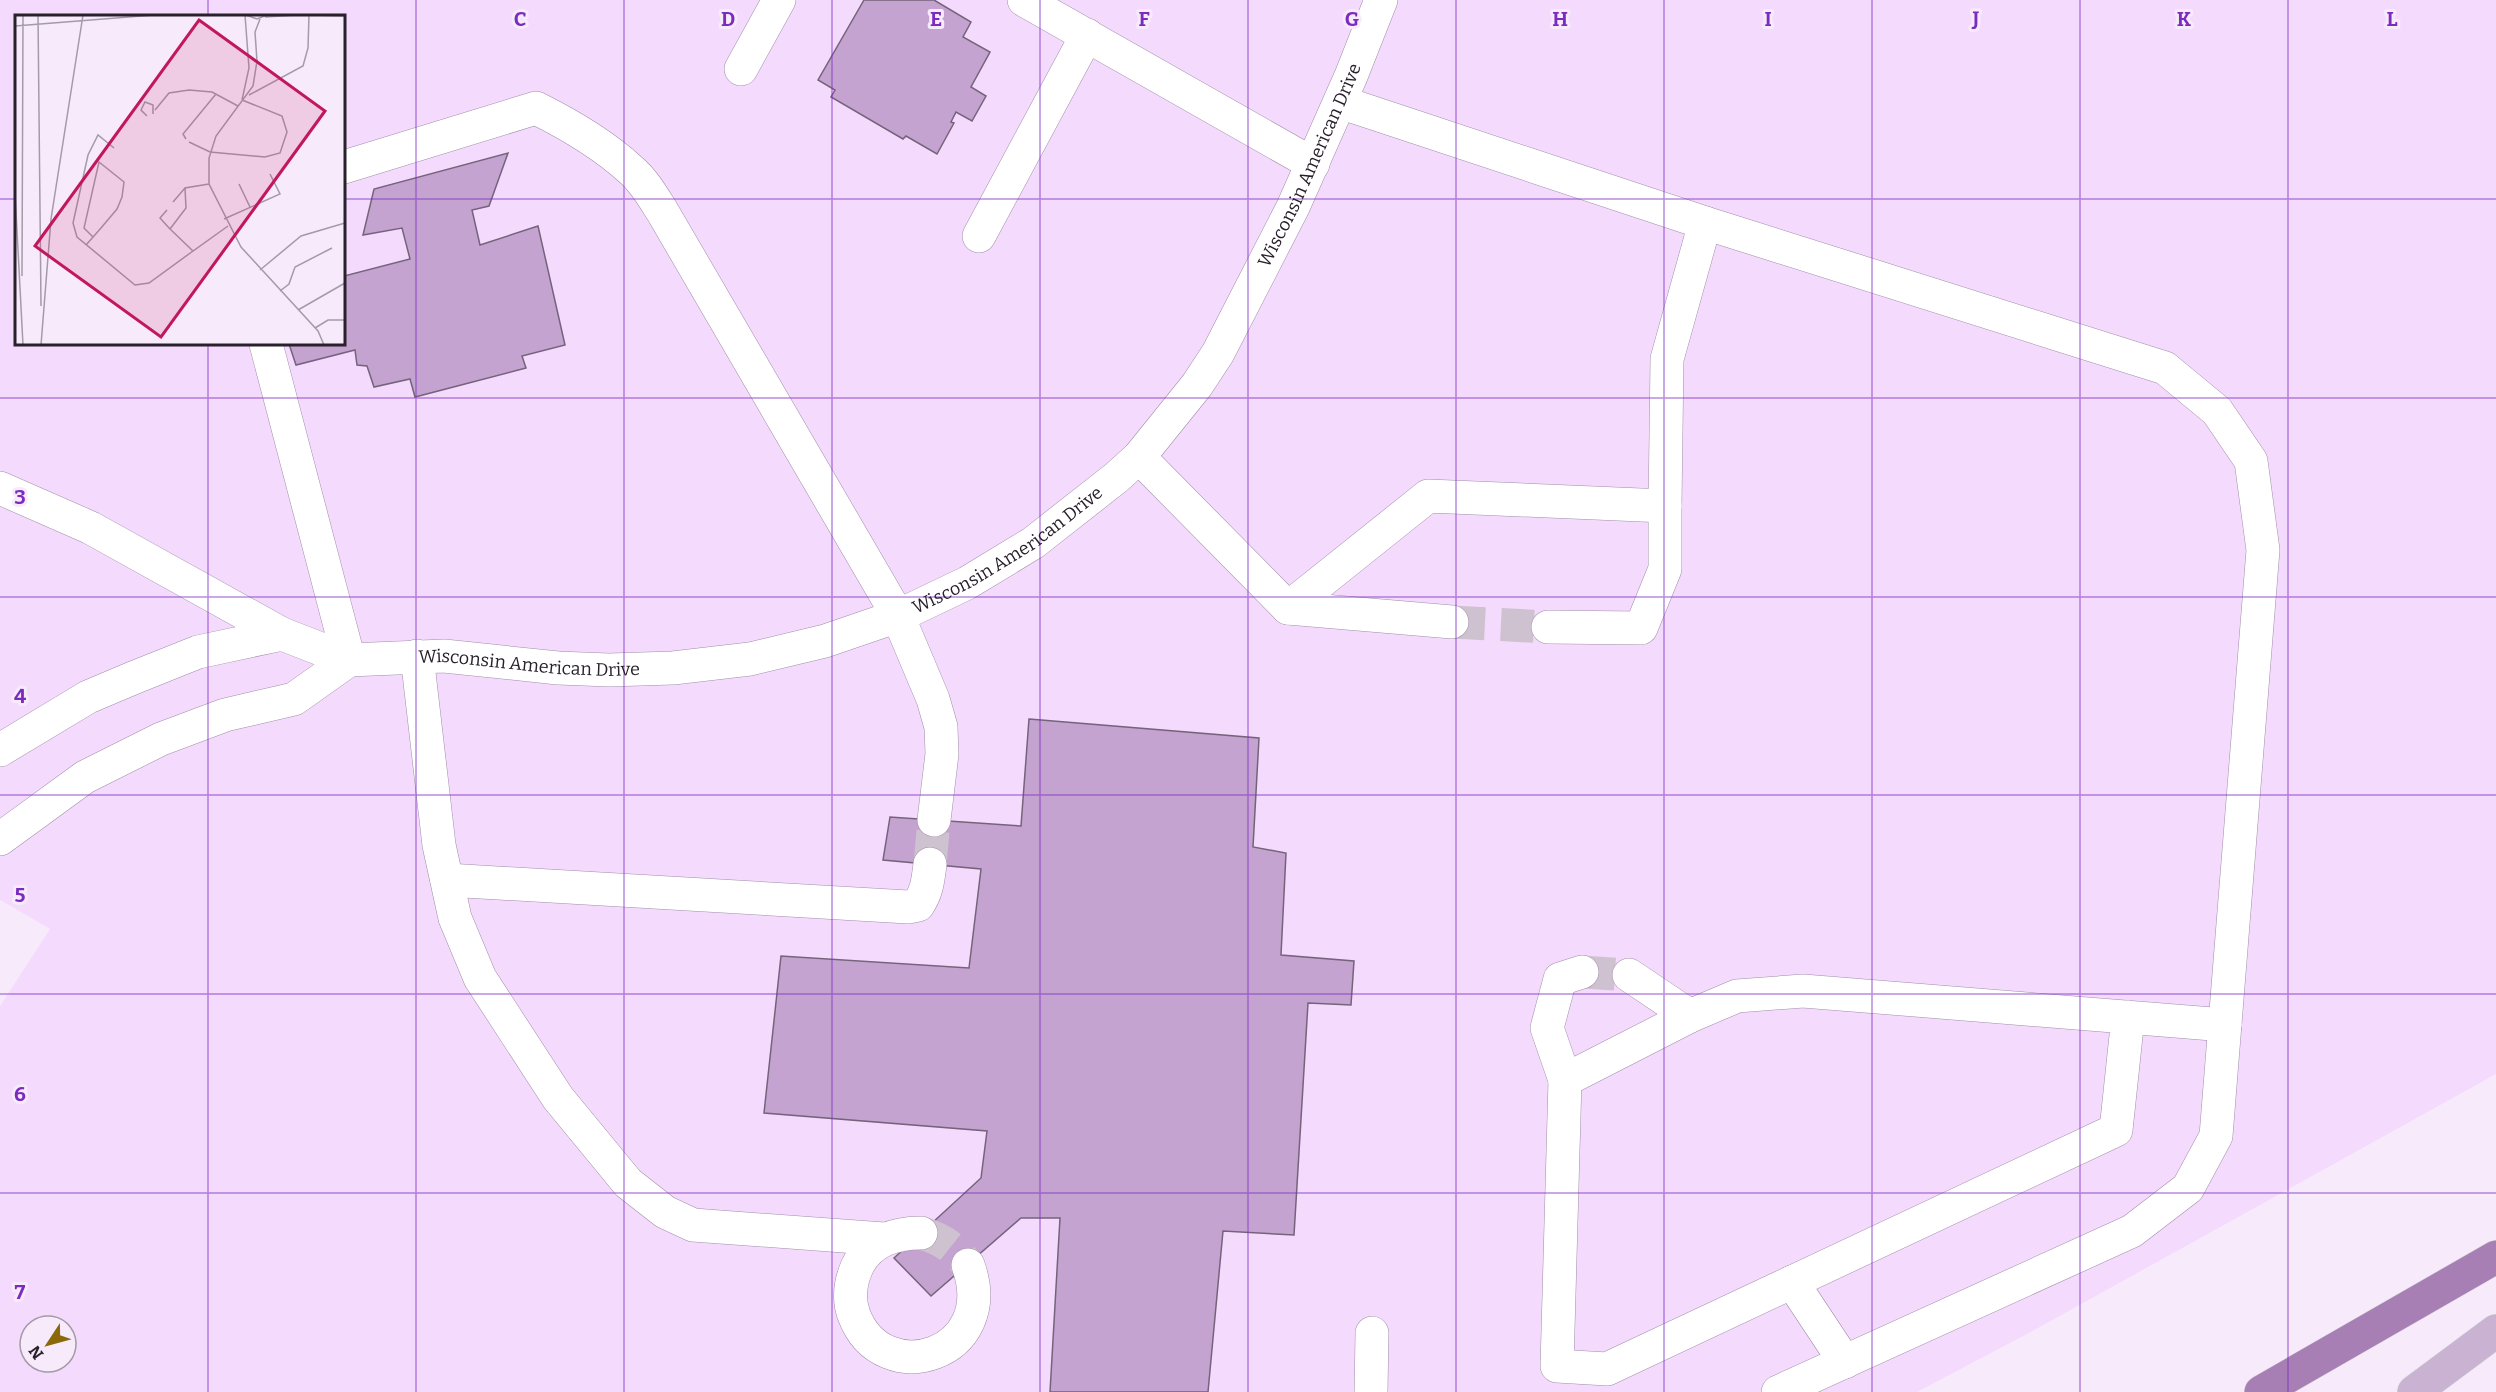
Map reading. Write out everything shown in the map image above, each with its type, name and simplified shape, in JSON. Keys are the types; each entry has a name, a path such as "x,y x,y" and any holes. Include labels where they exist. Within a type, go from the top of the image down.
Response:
{"highway":[{"path":"2261,1392 2496,1257"}],"main road":[{"path":"2414,1392 2496,1331"}],"street":[{"path":"741,69 779,0"},
{"path":"1024,0 1313,164"},
{"name":"Wisconsin American Drive","path":"0,488 91,528 282,634 349,660 417,656 497,660 558,668 609,670 674,668 731,662 788,651 898,616 967,583 1028,547 1085,505 1139,457 1175,415 1218,353 1271,251 1313,164 1381,0"},
{"path":"979,236 1086,35"},
{"path":"1340,102 1705,224 2164,368 2217,411 2251,461 2264,550 2216,1136 2188,1188 2132,1231 1778,1392"},
{"path":"345,167 536,108 555,118 632,170 662,211 898,616 933,699 941,727 942,754 934,820"},
{"path":"1548,627 1641,627 1665,569 1667,358 1705,224"},
{"path":"0,839 85,777 161,740 225,715 294,699 349,660 266,345"},
{"path":"1139,457 1288,608 1452,622"},
{"path":"1288,608 1428,496 1665,506"},
{"path":"0,750 88,696 198,652 282,634"},
{"path":"417,656 439,845 455,918 480,978 558,1098 628,1183 664,1212 693,1225 884,1239"},
{"path":"447,880 908,907 918,905 924,897 930,864"},
{"path":"1582,972 1560,979 1547,1028 1565,1080 1557,1366 1607,1369 2116,1130 2128,1017"},
{"path":"1629,975 1690,1016"},
{"path":"1565,1080 1690,1016 1737,996 1803,991 2225,1025"},
{"path":"921,1233 902,1233 884,1239 870,1248 860,1261 853,1276 850,1293 852,1310 858,1326 881,1350 897,1356 914,1358 944,1349 959,1337 969,1321 975,1303 974,1283 968,1265"},
{"path":"1792,1282 1845,1362"},
{"path":"1371,1392 1372,1334"}],"shaded area":[{"path":"0,0 2496,0 2496,1074 2040,1327 1917,1392 0,1392 0,1006 50,929 0,900"}],"building":[{"path":"864,0 934,0 971,22 963,37 990,52 971,87 986,96 972,121 956,112 951,122 954,123 937,154 906,136 903,139 831,97 835,90 818,80"},
{"path":"508,153 489,206 472,210 480,245 538,226 565,345 522,356 526,368 415,397 410,379 374,387 367,366 357,365 355,350 296,365 289,345 345,345 345,276 410,259 402,228 363,235 374,189"},
{"path":"1029,719 1259,738 1253,847 1286,853 1281,955 1354,961 1351,1005 1308,1003 1294,1235 1223,1231 1208,1392 1050,1392 1060,1218 1021,1218 931,1296 894,1258 981,1178 987,1131 764,1113 781,956 969,968 981,869 883,860 890,817 1021,826"}],"tunnel":[{"path":"1452,622 1548,627"},
{"path":"930,864 934,820"},
{"path":"1582,972 1629,975"},
{"path":"921,1233 948,1245 968,1265"}]}
